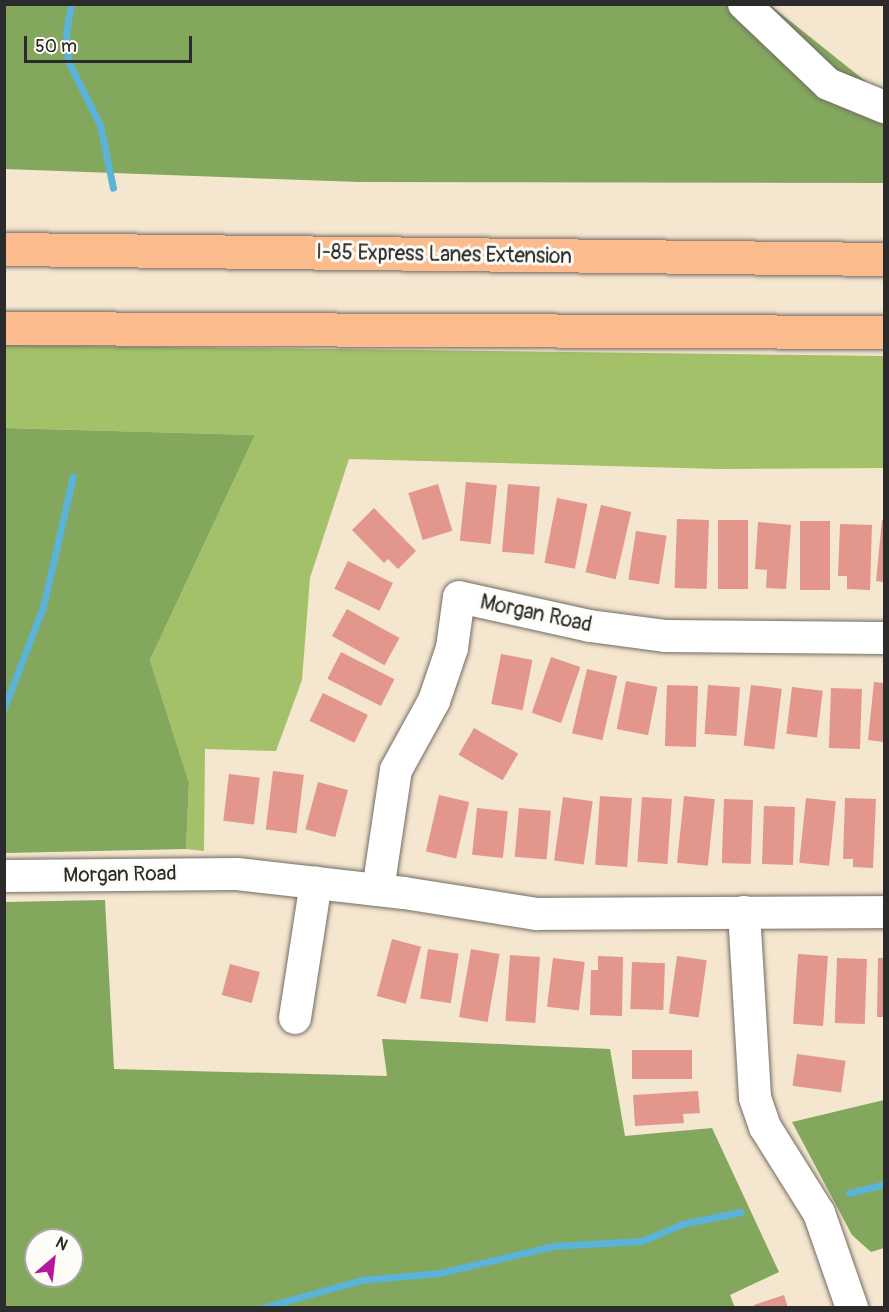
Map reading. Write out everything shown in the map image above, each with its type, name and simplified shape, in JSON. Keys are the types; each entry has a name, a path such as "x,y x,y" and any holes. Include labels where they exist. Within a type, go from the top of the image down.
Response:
{"highway":[{"name":"I-85 Express Lanes Extension","path":"4,249 885,259"},
{"path":"4,328 885,332"}],"street":[{"path":"744,4 828,84 885,107"},
{"name":"Morgan Road","path":"378,890 396,770 434,701 452,648 459,597 590,626 666,636 885,638"},
{"name":"Morgan Road","path":"4,876 237,874 378,890 537,914 885,912"},
{"path":"295,1018 316,883"},
{"path":"744,912 755,1098 765,1127 819,1213 852,1308"}],"green space":[{"path":"5,5 770,5 884,96 884,183 359,182 5,169"},
{"path":"5,345 884,356 884,468 719,469 349,459 310,578 302,680 276,751 205,749 204,851 186,849 189,783 150,660 255,435 5,428"},
{"path":"5,428 255,435 150,660 189,783 186,849 5,853"},
{"path":"105,900 114,1069 387,1076 382,1039 610,1049 625,1136 712,1128 779,1272 730,1295 735,1308 5,1307 5,902"},
{"path":"884,1100 884,1248 871,1252 852,1235 792,1122"}],"building":[{"path":"466,482 497,485 491,544 460,541"},
{"path":"438,484 452,531 423,540 408,493"},
{"path":"508,484 540,487 534,555 502,552"},
{"path":"557,498 587,504 575,569 544,563"},
{"path":"601,505 631,512 616,579 585,572"},
{"path":"374,508 416,551 398,569 388,559 384,563 352,530"},
{"path":"677,519 709,520 707,589 675,588"},
{"path":"718,520 748,520 748,589 718,589"},
{"path":"882,520 884,520 884,582 876,581"},
{"path":"800,521 830,521 830,590 800,590"},
{"path":"758,522 791,525 786,589 766,588 767,570 755,569"},
{"path":"840,524 872,525 870,590 847,589 847,576 838,576"},
{"path":"636,531 667,536 659,584 628,579"},
{"path":"348,561 393,583 379,611 334,589"},
{"path":"347,609 399,638 384,665 332,636"},
{"path":"341,652 394,679 381,706 327,679"},
{"path":"501,654 532,660 523,710 491,704"},
{"path":"551,657 580,667 561,723 532,713"},
{"path":"587,669 617,676 602,740 572,733"},
{"path":"626,681 657,687 648,735 617,729"},
{"path":"874,682 884,683 884,742 868,740"},
{"path":"667,685 698,686 696,747 665,746"},
{"path":"708,685 740,687 737,736 705,734"},
{"path":"751,685 782,689 774,749 744,746"},
{"path":"792,687 823,691 817,737 786,734"},
{"path":"831,688 862,689 860,749 829,748"},
{"path":"323,693 368,715 354,743 309,721"},
{"path":"474,728 518,754 503,780 458,755"},
{"path":"273,771 304,775 297,833 266,830"},
{"path":"229,774 260,778 254,824 223,821"},
{"path":"318,782 348,790 335,837 305,829"},
{"path":"439,795 469,802 456,858 426,852"},
{"path":"600,796 632,798 627,867 595,865"},
{"path":"684,796 715,799 708,866 677,863"},
{"path":"563,797 593,801 584,865 554,860"},
{"path":"642,797 672,799 667,864 637,862"},
{"path":"806,798 836,801 829,866 799,863"},
{"path":"845,798 876,799 873,868 853,867 853,859 843,859"},
{"path":"724,799 753,800 751,864 722,863"},
{"path":"764,806 795,807 793,865 762,864"},
{"path":"477,808 508,811 503,858 472,855"},
{"path":"519,808 551,811 547,860 515,857"},
{"path":"392,939 421,947 406,1004 377,996"},
{"path":"428,949 459,954 451,1003 420,998"},
{"path":"471,949 500,954 488,1022 459,1017"},
{"path":"798,954 828,956 823,1026 793,1024"},
{"path":"510,955 540,957 535,1023 505,1021"},
{"path":"598,956 623,957 622,1016 590,1015 591,970 598,970"},
{"path":"677,956 707,960 699,1018 669,1013"},
{"path":"553,958 585,962 579,1011 547,1007"},
{"path":"837,958 867,959 865,1024 835,1023"},
{"path":"878,958 884,958 884,1017 877,1017"},
{"path":"632,962 665,963 663,1010 630,1009"},
{"path":"230,964 260,972 252,1003 222,995"},
{"path":"632,1050 692,1050 692,1079 632,1079"},
{"path":"797,1054 846,1061 841,1093 793,1086"},
{"path":"698,1091 700,1113 683,1114 684,1123 635,1126 633,1095"},
{"path":"784,1295 788,1308 755,1308 754,1305"}],"waterway":[{"path":"71,4 66,31 68,61 100,125 113,188"},
{"path":"4,708 43,607 73,476"},
{"path":"849,1193 884,1184"},
{"path":"261,1308 361,1280 440,1273 553,1246 642,1241 682,1224 741,1212"}]}
